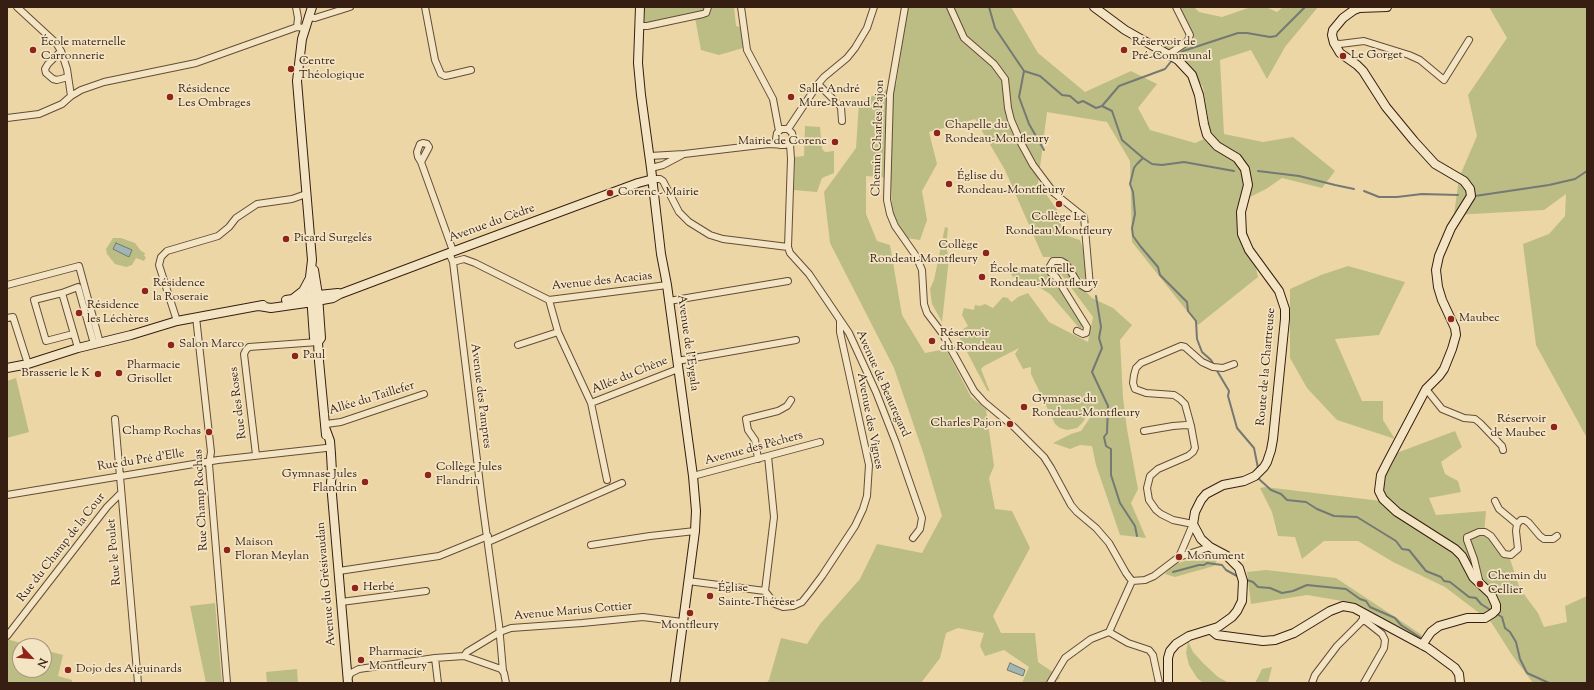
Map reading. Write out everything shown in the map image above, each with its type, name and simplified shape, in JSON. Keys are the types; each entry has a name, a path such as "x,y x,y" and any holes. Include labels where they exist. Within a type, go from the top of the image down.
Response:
{"street":[{"path":"17,7 56,43 61,51 67,69 71,96"},
{"path":"296,7 301,27"},
{"path":"308,7 301,27 297,81 312,268"},
{"path":"7,118 39,114 62,104 71,96 86,88 109,81 196,63 301,27 308,17 312,7"},
{"path":"308,17 315,18 350,7"},
{"path":"425,7 435,60 441,74 445,76 471,70"},
{"name":"Avenue de l'Eygala","path":"640,7 638,63 641,95 650,156 661,254 669,301 693,476 696,512 695,531 675,683"},
{"path":"640,26 703,14 706,13 708,7"},
{"path":"741,7 747,50 773,99 777,141 780,145"},
{"path":"788,129 818,84 824,77 847,58 855,48 867,28 874,7"},
{"name":"Chemin Charles Pajon","path":"905,7 890,94 887,200 894,226 916,256 922,270 924,304 927,313 942,333 974,391 984,402 1014,427 1044,457 1070,505 1096,528 1109,543 1132,581"},
{"path":"950,7 967,42 994,64 1005,79 1008,108 1011,120 1021,143 1033,164 1054,193 1084,217 1090,286 1086,288 1078,283 1066,264 1061,261 1053,262 1049,268 1088,327 1086,332 1083,334 1077,331"},
{"name":"Route de la Chartreuse","path":"1094,7 1125,30 1173,57 1194,79 1199,95 1207,135 1217,146 1237,158 1245,169 1248,185 1241,212 1242,234 1249,250 1279,291 1285,309 1273,439 1267,462 1255,476 1244,481 1223,485 1206,494 1198,505 1193,524"},
{"path":"1173,57 1189,39 1188,30 1176,7"},
{"path":"1387,7 1359,8 1354,10 1343,18 1333,30 1332,35 1334,43 1340,53 1363,71 1386,107 1424,152 1435,164 1464,181 1470,189 1471,196 1451,228 1439,256 1436,270 1438,287 1442,300 1455,328 1454,342 1444,369 1426,388 1381,476 1379,486 1380,494 1387,504 1397,512 1455,549 1462,556 1473,577 1491,594 1496,605 1493,613 1485,618 1458,619 1439,626 1431,632 1422,645"},
{"path":"1334,43 1340,44 1360,40 1410,55 1420,60 1444,80 1469,40"},
{"path":"61,51 48,64 45,69 46,73 53,79 57,80 68,77"},
{"path":"818,84 840,107 842,121"},
{"path":"653,180 660,179 663,181 679,212 689,222 710,235 723,239 788,247 791,159 790,144 793,135 788,129 783,128 777,133 769,144"},
{"path":"650,156 684,154 769,144 785,146 790,144"},
{"path":"651,168 663,165 684,154"},
{"name":"Avenue des Pampres","path":"421,162 453,262 482,501 500,632 502,670 506,683"},
{"name":"Avenue du Cèdre","path":"315,299 333,298 451,252 633,185 653,180"},
{"path":"177,321 159,264 161,257 167,250 218,236 229,228 236,218 257,204 269,201 280,201 306,194"},
{"name":"Avenue de Beauregard","path":"788,247 790,253 809,274 840,319 856,347 876,392 910,480 922,518 920,529 913,538"},
{"name":"Avenue des Acacias","path":"453,262 464,259 475,262 549,300 666,285"},
{"path":"7,285 79,266 97,343"},
{"name":"Avenue du Grésivaudan","path":"312,268 310,277 321,338 318,342 326,427 326,448 331,483"},
{"name":"Avenue du Grésivaudan","path":"312,268 315,273 315,299 312,316 314,338 318,342"},
{"path":"291,299 303,291 310,277"},
{"path":"669,301 788,280"},
{"path":"73,334 46,341 34,300 62,293 78,287 97,343"},
{"path":"62,293 78,348"},
{"path":"7,368 28,364 78,348 196,316 259,306 291,299 315,299"},
{"path":"259,306 278,306 315,299"},
{"path":"549,300 558,332 591,403 607,480"},
{"path":"278,306 283,309 300,307 312,316"},
{"path":"7,318 13,316 28,364"},
{"name":"Rue Champ Rochas","path":"196,316 211,452 209,464 226,683"},
{"name":"Avenue des Vignes","path":"765,591 775,604 783,607 793,606 802,602 848,538 865,503 869,482 869,465 840,332 840,319"},
{"path":"518,345 558,332"},
{"name":"Allée du Chêne","path":"591,403 677,365 796,340"},
{"name":"Rue des Roses","path":"256,455 244,354 246,350 249,347 318,342"},
{"path":"1193,524 1173,520 1161,514 1149,500 1147,488 1150,476 1158,469 1188,456 1195,448 1185,404 1174,395 1146,393 1135,389 1133,383 1136,368 1141,363 1181,346 1185,347 1202,362 1213,367 1223,368 1234,364"},
{"path":"1426,388 1442,409 1464,418 1475,419 1480,423 1502,446 1503,450"},
{"name":"Allée du Taillefer","path":"326,427 424,394"},
{"path":"758,459 755,440 748,430 746,418 778,411 787,406 791,400"},
{"name":"Rue le Poulet","path":"115,419 138,683"},
{"path":"1144,431 1173,426 1191,426"},
{"name":"Avenue du Grésivaudan","path":"326,427 330,441 332,472 331,483 348,680"},
{"name":"Avenue des Pêchers","path":"693,476 820,442"},
{"name":"Rue du Pré d'Elle","path":"7,495 210,461 326,448"},
{"path":"688,581 765,591 774,517 768,456"},
{"path":"339,571 439,556 488,539 622,483"},
{"name":"Rue du Champ de la Cour","path":"7,636 107,507 121,493"},
{"path":"1480,584 1479,575 1467,537 1479,532 1485,532 1491,536 1504,554 1512,555 1518,549 1517,524 1499,509 1495,501"},
{"path":"1517,524 1521,520 1525,520 1540,536 1553,539 1557,536"},
{"path":"1179,557 1193,524"},
{"path":"1168,683 1168,658 1170,652 1176,644 1189,636 1218,627 1232,617 1242,601 1243,580 1239,568 1232,560 1210,547 1201,539 1193,524"},
{"path":"592,545 695,531"},
{"path":"1050,683 1065,658 1091,639 1109,632 1132,581 1145,580 1154,576 1179,557 1210,547"},
{"path":"341,602 426,591"},
{"path":"1211,630 1217,635 1269,641 1294,633 1330,611 1343,606 1354,608 1382,634 1384,640 1384,648 1364,683"},
{"path":"1363,616 1422,645 1451,665 1459,674 1460,683"},
{"path":"1312,683 1315,675 1337,646 1356,628 1363,616"},
{"name":"Avenue Marius Cottier","path":"464,656 472,649 500,632 511,628 643,617 682,622"},
{"path":"1109,632 1128,643 1149,650 1153,655 1159,683"},
{"path":"472,649 473,659"},
{"path":"348,680 351,673 359,669 435,658 464,656 502,670"},
{"path":"435,658 438,683"},
{"path":"346,661 359,669"}],"green space":[{"path":"645,7 707,7 706,10 645,24"},
{"path":"711,7 734,7 736,26 740,27 743,48 719,55 701,50 695,18 708,15"},
{"path":"908,7 1011,7 1038,53 1085,92 1131,71 1157,84 1138,108 1150,130 1195,143 1211,136 1203,87 1183,61 1163,47 1186,38 1178,7 1194,7 1199,12 1222,17 1251,7 1266,7 1277,12 1283,7 1318,7 1285,47 1267,79 1251,50 1220,60 1224,134 1263,142 1293,137 1335,171 1322,188 1282,178 1266,189 1240,202 1258,277 1198,325 1132,242 1130,161 1107,122 1047,112 1038,183 1058,211 1062,229 1068,236 1080,240 1088,262 1085,283 1062,257 1043,257 1005,170 975,119 929,132 937,164 922,191 927,220 920,240 906,238 892,212 891,178 866,176 866,214 877,241 890,245 902,315 925,353 946,349 971,397 986,409 994,466 989,478 995,509 1012,511 1030,548 993,616 1001,633 1035,633 1038,662 1060,677 1055,683 1022,683 1029,667 1004,650 985,656 980,646 984,633 958,628 946,633 940,658 921,683 766,683 769,680 781,638 807,644 820,624 860,579 877,544 922,553 942,516 923,452 894,368 830,243 824,192 856,148 859,102 896,85"},
{"path":"1489,7 1587,7 1587,438 1536,345 1523,244 1549,234 1565,216 1566,194 1544,210 1454,215 1459,178 1477,136 1468,95 1507,38"},
{"path":"805,126 820,127 822,149 825,152 834,151 834,173 822,178 817,192 794,190 795,157 804,156"},
{"path":"945,227 948,228 946,247 949,258 942,322 932,304 930,289 934,280"},
{"path":"113,238 121,238 135,243 141,251 145,253 144,256 146,257 144,261 136,258 132,265 126,267 115,264 107,254 106,249"},
{"path":"1009,264 1018,268 1031,269 1040,275 1045,272 1066,298 1083,326 1080,329 1050,294 1034,284 1014,278 1011,274"},
{"path":"1348,266 1405,282 1379,335 1335,339 1362,401 1383,401 1383,420 1395,439 1337,420 1307,388 1290,358 1290,289 1321,275"},
{"path":"1062,267 1092,298 1113,308 1132,325 1120,340 1123,398 1138,489 1131,503 1146,538 1120,535 1096,465 1092,446 1080,445 1070,449 1053,443 1081,431 1092,415 1089,411 1083,422 1077,428 1067,430 1060,428 1055,424 1031,374 1031,367 1023,369 1015,354 1019,348 981,369 990,392 987,390 957,333 968,326 962,315 964,308 974,310 975,305 980,306 985,304 993,308 1003,297 1008,298 1012,302 1018,297 1028,293 1049,322 1088,342 1093,317 1058,270"},
{"path":"16,378 29,432 7,438 7,381"},
{"path":"1455,431 1462,447 1441,462 1445,474 1458,481 1461,492 1429,498 1436,515 1486,511 1484,534 1510,559 1520,589 1538,613 1544,627 1567,622 1565,606 1587,596 1587,683 1533,683 1512,655 1491,622 1445,587 1393,562 1358,541 1324,541 1302,559 1295,537 1278,536 1272,512 1260,488 1265,487 1381,501 1384,475 1394,454"},
{"path":"1212,555 1218,558 1214,566 1175,577 1165,574 1173,565 1200,556"},
{"path":"1266,570 1336,578 1422,635 1418,640 1348,602 1307,595 1251,604 1247,572"},
{"path":"215,603 222,683 206,683 190,606"},
{"path":"7,639 12,641 12,678 52,678 52,652 63,655 58,676 72,680 72,683 7,683"},
{"path":"1188,641 1193,652 1203,663 1218,677 1229,683 1203,683 1197,678 1189,665 1186,653"},
{"path":"1272,667 1268,683 1255,683 1262,669"},
{"path":"297,669 298,683 267,683 266,672"}],"water":[{"path":"116,243 132,250 129,257 113,249"},
{"path":"1010,663 1025,670 1023,676 1007,670"}],"waterway":[{"path":"989,7 995,28 1024,71 1040,76 1062,95 1070,96 1078,103 1083,101 1096,108 1102,106 1112,111 1122,140 1143,158 1137,164"},
{"path":"1176,56 1183,51 1238,33 1270,37 1276,36 1305,7"},
{"path":"1102,106 1119,86 1165,69 1173,59"},
{"path":"1024,71 1019,97 1029,124 1044,150"},
{"path":"1143,158 1152,164 1162,165 1184,162 1234,171"},
{"path":"1136,165 1130,184 1133,192 1135,214 1132,228 1133,236 1158,267 1160,275 1187,302 1188,311 1196,321 1197,339 1202,352 1214,365"},
{"path":"1258,171 1299,176 1354,189"},
{"path":"1475,196 1549,185 1575,179 1587,171"},
{"path":"1364,191 1379,197 1397,197 1422,194 1458,195"},
{"path":"1096,296 1101,327 1099,338 1102,348 1092,372 1108,406 1107,433 1104,437 1106,446 1111,449 1111,475 1120,503 1135,526 1137,536"},
{"path":"1216,369 1229,391 1228,396 1237,428 1254,448 1258,468"},
{"path":"1259,479 1271,490 1281,494 1287,500 1306,502 1317,509 1334,516 1357,517 1396,541 1402,549 1409,550 1426,571 1441,577 1444,581 1450,582 1469,597 1476,598 1481,604 1492,611"},
{"path":"1173,572 1207,563 1222,565 1226,570 1237,576"},
{"path":"1247,580 1253,582 1258,587 1270,588 1282,593 1293,591 1307,585 1346,589 1360,599 1366,601 1370,607 1395,618 1401,625 1421,638"},
{"path":"1495,613 1502,617 1505,628 1510,632 1516,642 1520,659 1527,673 1549,683"}],"place":[{"name":"École maternelle Carronnerie","path":"33,50"},
{"name":"Réservoir de Pré-Communal","path":"1124,50"},
{"name":"Le Gorget","path":"1343,56"},
{"name":"Centre Théologique","path":"291,69"},
{"name":"Résidence Les Ombrages","path":"170,97"},
{"name":"Salle André Mure-Ravaud","path":"791,97"},
{"name":"Chapelle du Rondeau-Monfleury","path":"937,133"},
{"name":"Mairie de Corenc","path":"835,142"},
{"name":"Église du Rondeau-Montfleury","path":"949,184"},
{"name":"Corenc - Mairie","path":"610,193"},
{"name":"Collège Le Rondeau Montfleury","path":"1059,204"},
{"name":"Picard Surgelés","path":"286,239"},
{"name":"Collège Rondeau-Montfleury","path":"986,253"},
{"name":"École maternelle Rondeau-Montfleury","path":"982,277"},
{"name":"Résidence la Roseraie","path":"145,291"},
{"name":"Résidence les Léchères","path":"79,313"},
{"name":"Maubec","path":"1451,319"},
{"name":"Réservoir du Rondeau","path":"932,341"},
{"name":"Salon Marco","path":"171,345"},
{"name":"Paul","path":"295,356"},
{"name":"Pharmacie Grisollet","path":"119,373"},
{"name":"Brasserie le K","path":"98,374"},
{"name":"Gymnase du Rondeau-Montfleury","path":"1024,407"},
{"name":"Charles Pajon","path":"1010,424"},
{"name":"Réservoir de Maubec","path":"1554,427"},
{"name":"Champ Rochas","path":"209,432"},
{"name":"Collège Jules Flandrin","path":"428,475"},
{"name":"Gymnase Jules Flandrin","path":"365,482"},
{"name":"Maison Floran Meylan","path":"227,550"},
{"name":"Monument","path":"1179,557"},
{"name":"Chemin du Cellier","path":"1480,584"},
{"name":"Herbé","path":"355,588"},
{"name":"Église Sainte-Thérèse","path":"710,596"},
{"name":"Montfleury","path":"690,613"},
{"name":"Pharmacie Montfleury","path":"361,660"},
{"name":"Dojo des Aiguinards","path":"68,670"}]}
